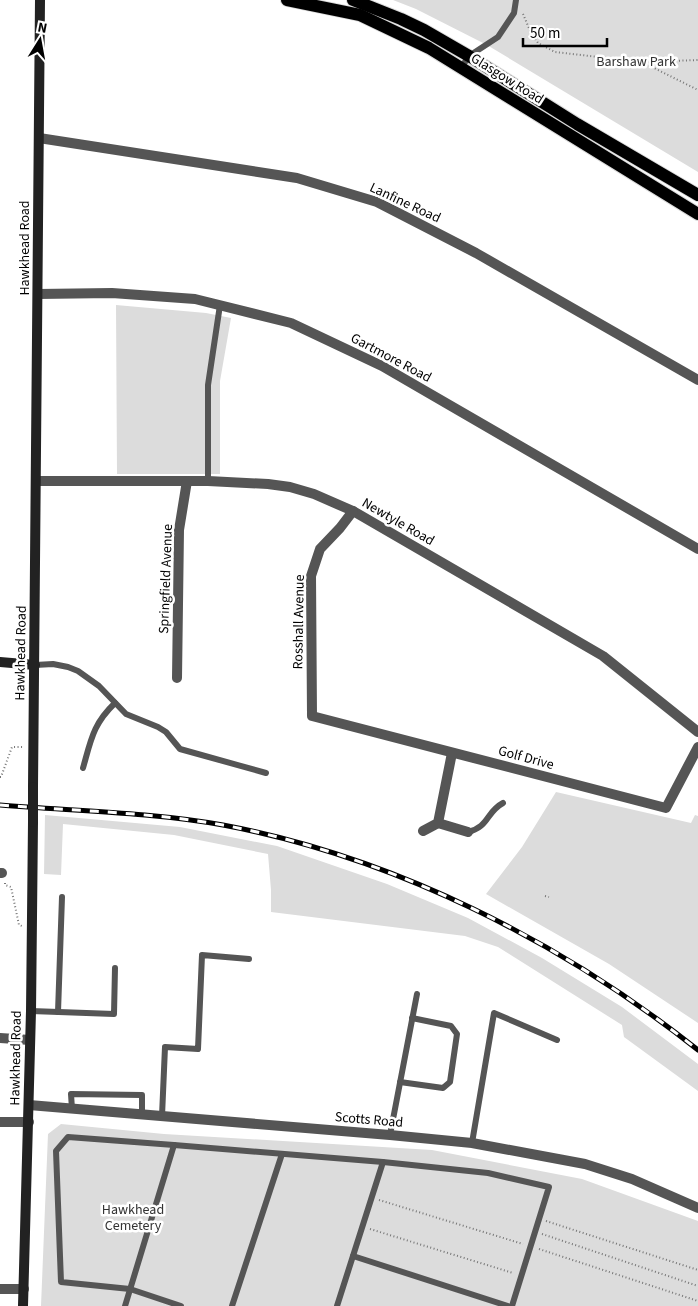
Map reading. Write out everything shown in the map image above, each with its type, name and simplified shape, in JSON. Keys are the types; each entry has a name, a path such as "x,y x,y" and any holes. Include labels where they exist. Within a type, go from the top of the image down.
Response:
{"main road":[{"name":"Glasgow Road","path":"286,0 360,15 429,48 698,214"},
{"name":"Glasgow Road","path":"353,0 424,30 577,124 698,195"}],"street":[{"name":"Hawkhead Road","path":"23,1306 29,1122 34,787 40,0"},
{"name":"Lanfine Road","path":"39,138 297,178 377,202 476,253 698,380"},
{"name":"Gartmore Road","path":"38,294 112,292 195,299 291,323 382,366 698,549"},
{"name":"Newtyle Road","path":"37,481 208,481 290,487 314,494 353,511 603,656 698,732"},
{"name":"Springfield Avenue","path":"177,678 179,530 187,481"},
{"name":"Rosshall Avenue","path":"312,716 310,592 312,576 320,549 353,511"},
{"path":"0,662 34,665"},
{"name":"Golf Drive","path":"312,716 666,808 698,747"},
{"path":"438,823 452,753"},
{"path":"423,831 438,823 468,832"},
{"path":"0,1038 30,1040"},
{"name":"Scotts Road","path":"29,1105 390,1135 472,1144 585,1164 632,1179 698,1208"},
{"path":"0,1122 29,1122"},
{"path":"0,1289 24,1289"}],"lane":[{"path":"461,68 469,56 498,37 514,13 516,0"},
{"path":"208,481 208,385 220,305"},
{"path":"34,665 60,665 78,671 99,686 126,714 166,732 180,749 266,773"},
{"path":"83,768 96,724 115,703"},
{"path":"468,832 479,828 485,823 493,810 502,802"},
{"path":"58,1012 62,897"},
{"path":"162,1116 165,1047 198,1048 202,955 249,959"},
{"path":"31,1011 114,1014 115,968"},
{"path":"390,1135 417,994"},
{"path":"472,1144 494,1013 557,1040"},
{"path":"400,1082 443,1088 450,1082 456,1034 451,1026 412,1018"},
{"path":"72,1109 71,1094 142,1095 142,1114"},
{"path":"181,1306 130,1290 61,1282 56,1151 68,1137 488,1172 549,1187 510,1306 353,1256"},
{"path":"125,1306 174,1145"},
{"path":"232,1306 282,1154"},
{"path":"337,1306 383,1162"}],"path":[{"path":"524,8 523,16 538,43 555,52 642,62 698,60"},
{"path":"642,62 698,90"},
{"path":"0,777 2,777 12,747 34,748"},
{"path":"1,873 5,886 11,887 19,925 32,931"},
{"path":"545,896 549,897"},
{"path":"372,1198 530,1246 698,1301"},
{"path":"539,1218 698,1270"},
{"path":"362,1227 521,1276"},
{"path":"535,1232 698,1286"}],"green space":[{"name":"Barshaw Park","path":"393,0 698,0 698,172 487,45 416,9"},
{"path":"116,305 206,313 231,318 220,381 220,474 117,474"},
{"path":"556,792 691,823 695,815 698,816 698,1023 609,964 486,894 522,847"},
{"path":"45,815 180,827 277,846 387,884 468,918 542,958 622,1007 698,1064 698,1091 624,1037 622,1025 498,947 465,936 271,912 268,854 174,835 63,824 61,875 44,874"},
{"name":"Hawkhead Cemetery","path":"61,1124 164,1134 432,1150 582,1179 698,1221 698,1306 41,1306 48,1134"}],"railway":[{"path":"0,805 140,815 223,825 287,839 350,858 413,882 474,909 533,940 590,974 646,1011 698,1050"}]}
